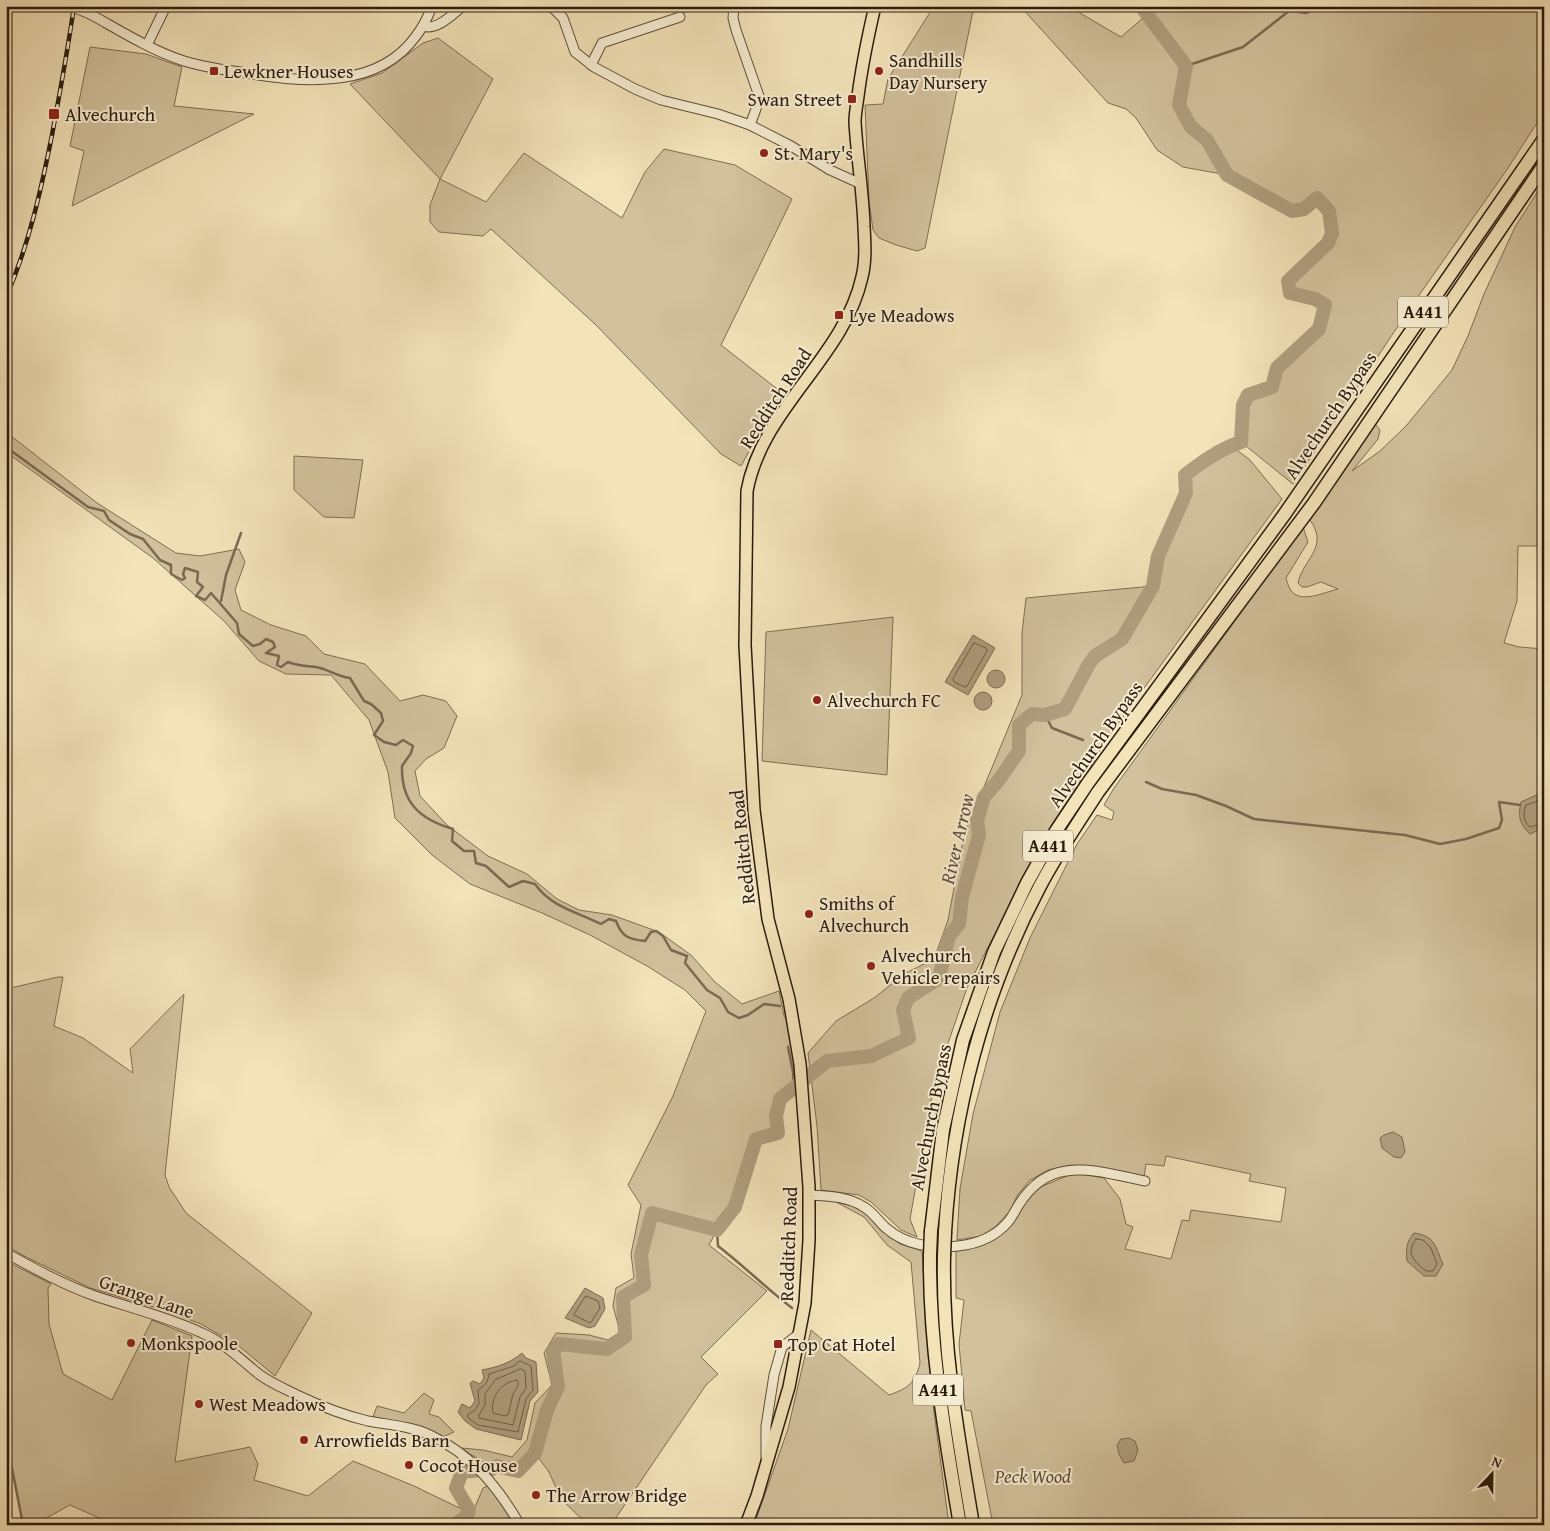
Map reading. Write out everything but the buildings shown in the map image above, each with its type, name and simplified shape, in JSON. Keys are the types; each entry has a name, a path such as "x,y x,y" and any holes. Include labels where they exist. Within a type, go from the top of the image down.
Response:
{"highway":[{"name":"Alvechurch Bypass","path":"960,1525 937,1382 930,1290 931,1231 943,1130 963,1040 994,952 1027,883 1056,831 1088,783 1304,487 1406,336 1544,139"},
{"name":"Alvechurch Bypass","path":"972,1525 949,1374 944,1293 945,1232 956,1131 976,1046 1005,962 1039,888 1098,792 1314,503 1544,165"}],"main road":[{"path":"861,184 855,120 861,67 875,6"},
{"name":"Redditch Road","path":"746,1525 766,1468 789,1387 800,1333 805,1303 808,1260 809,1195 800,1064 789,999 768,919 754,810 744,645 747,491 751,470 762,446 780,415 838,332 858,294 863,276 865,244 861,184"}],"street":[{"path":"70,6 90,14 175,57 204,66 282,79 325,80 360,73 389,61 402,52 415,38 432,6"},
{"path":"147,44 166,6"},
{"path":"423,26 428,28 434,27 463,6"},
{"path":"551,6 559,13 566,25 575,52 591,65 635,89 661,100 718,114 750,125 791,146 830,170 861,184"},
{"path":"734,6 733,18 736,30 759,96 750,125"},
{"path":"591,65 602,43 680,18"},
{"path":"809,1195 837,1197 858,1204 870,1212 893,1234 906,1240 919,1244 956,1246 983,1240 1001,1230 1010,1220 1031,1188 1038,1182 1057,1173 1080,1170 1094,1171 1145,1181"},
{"name":"Grange Lane","path":"6,1254 78,1289 157,1315 204,1334 230,1350 261,1376 296,1395 343,1414 430,1435 453,1449 486,1476 500,1493 520,1525"},
{"path":"766,1468 766,1426 774,1375 782,1347 800,1333"}],"green space":[{"path":"934,6 974,6 925,248 917,251 879,238 873,230 869,201 865,105 883,104 888,79"},
{"path":"1020,6 1068,6 1121,37 1148,16 1141,6 1544,6 1544,112 1293,484 1241,442 1243,405 1248,395 1272,387 1277,368 1319,329 1325,305 1315,299 1290,293 1288,281 1328,243 1332,233 1329,211 1317,198 1304,209 1292,211 1227,175 1183,167 1157,150 1136,118 1126,109 1108,103"},
{"path":"438,38 493,79 440,179 350,84 382,73 423,43"},
{"path":"90,47 146,54 182,67 174,106 254,114 72,206 84,151 70,146"},
{"path":"664,149 735,165 792,199 721,345 785,395 761,430 741,466 721,454 595,324 491,229 483,236 439,232 430,222 430,205 440,179 486,202 524,153 622,218 645,172"},
{"name":"Peck Wood","path":"1544,182 1544,546 1518,546 1517,601 1504,643 1519,647 1544,649 1544,792 1530,798 1541,829 1544,826 1544,1525 993,1525 971,1411 965,1410 959,1344 964,1300 956,1298 956,1250 990,1241 1038,1188 1074,1173 1104,1178 1120,1199 1126,1224 1133,1227 1125,1249 1171,1259 1182,1220 1189,1221 1191,1210 1281,1222 1286,1188 1249,1181 1251,1174 1166,1156 1164,1166 1146,1164 1144,1177 1071,1165 1048,1170 1029,1181 1017,1196 1010,1211 995,1227 981,1236 957,1240 960,1189 973,1114 1000,1012 1030,938 1077,844 1097,815 1112,820 1114,812 1104,805 1114,788 1303,527 1308,542 1286,578 1289,588 1294,594 1306,597 1338,589 1321,582 1307,587 1302,587 1298,583 1316,545 1316,532 1309,518 1368,431 1376,425 1380,430 1378,439 1352,471 1380,451 1406,426 1452,370 1515,227"},
{"path":"6,432 97,503 176,553 200,556 239,549 245,562 235,590 241,610 271,625 306,636 324,654 365,664 400,701 423,695 446,701 457,716 444,748 426,759 415,771 420,796 447,825 488,856 527,874 557,899 579,910 612,915 659,932 691,955 715,982 742,1004 779,991 784,1016 789,1023 794,1064 794,1087 783,1098 778,1107 778,1133 756,1139 735,1207 717,1230 709,1245 767,1291 701,1357 718,1374 706,1385 611,1525 588,1525 561,1499 549,1472 535,1453 518,1471 497,1466 492,1469 462,1448 483,1450 512,1457 527,1440 535,1403 552,1385 544,1353 556,1333 589,1335 608,1340 620,1332 613,1306 616,1288 634,1278 631,1254 641,1205 628,1185 673,1096 706,1011 685,990 647,966 590,935 470,884 432,855 395,818 388,772 369,720 331,675 286,674 259,661 224,621 153,558 6,452"},
{"path":"1230,445 1250,460 1282,499 1104,743 987,949 967,988 934,1084 910,1219 917,1237 901,1230 871,1202 859,1195 821,1190 817,1126 808,1053 836,1021 874,998 904,974 934,959 948,920 964,835 1022,695 1022,633 1026,598 1153,586 1158,556 1186,493 1185,475 1208,457"},
{"path":"294,456 363,460 354,518 324,517 294,490"},
{"path":"893,617 887,775 762,761 766,632"},
{"path":"63,977 54,1026 83,1038 133,1073 130,1049 184,994 165,1175 169,1187 186,1213 312,1313 275,1376 239,1346 201,1324 160,1309 90,1288 24,1256 6,1245 6,989"},
{"path":"836,1202 857,1207 868,1214 881,1229 900,1244 922,1251 932,1397 949,1525 754,1525 788,1429 811,1330 889,1395 902,1390 910,1384 916,1375 920,1363 911,1262 887,1245 864,1217"},
{"path":"6,1261 51,1284 48,1288 49,1324 63,1374 112,1400 152,1320 192,1336 175,1462 250,1447 258,1464 254,1480 308,1496 353,1461 414,1486 472,1514 483,1488 490,1485 514,1525 115,1525 70,1505 34,1525 23,1525 6,1437"},
{"path":"424,1393 434,1400 429,1414 439,1417 454,1432 443,1437 392,1420 373,1417 377,1406 404,1413"}],"water":[{"path":"973,635 995,648 968,695 945,682"},
{"path":"992,670 1000,670 1005,675 1003,686 992,688 987,683 987,675"},
{"path":"979,692 987,692 992,697 990,708 979,710 974,705 974,697"},
{"path":"1544,792 1544,826 1530,834 1520,820 1521,802"},
{"path":"1393,1132 1402,1137 1405,1152 1401,1158 1394,1157 1382,1148 1380,1138"},
{"path":"1414,1233 1427,1237 1434,1243 1443,1264 1436,1276 1424,1276 1407,1261 1407,1246"},
{"path":"585,1288 603,1298 605,1309 595,1326 589,1328 565,1318"},
{"path":"522,1353 526,1358 536,1362 538,1392 530,1401 521,1440 476,1429 465,1421 458,1412 462,1404 470,1408 475,1401 470,1383 473,1381 480,1384 484,1378 482,1370 503,1364"},
{"path":"1129,1438 1135,1441 1138,1450 1134,1461 1124,1463 1117,1445 1121,1439"}],"waterway":[{"name":"River Arrow","path":"454,1525 465,1517 469,1510 456,1488 462,1472 492,1469 497,1466 518,1471 535,1453 547,1410 558,1387 553,1351 559,1344 607,1349 625,1337 623,1297 644,1285 641,1255 652,1213 717,1230 735,1207 756,1139 778,1133 776,1116 780,1099 827,1061 871,1056 909,1038 903,1010 908,998 939,978 949,936 959,924 962,897 979,835 977,821 984,797 1019,751 1019,725 1032,714 1045,715 1065,709 1095,656 1122,639 1153,586 1158,556 1186,493 1185,475 1219,452 1241,442 1243,405 1248,395 1272,387 1277,368 1319,329 1325,305 1315,299 1290,293 1288,281 1328,243 1332,233 1329,211 1317,198 1304,209 1292,211 1227,175 1207,140 1191,127 1179,105 1186,66 1141,6"},
{"path":"1186,66 1243,47 1289,11 1307,13 1317,6"},
{"path":"1499,6 1501,8 1510,6"},
{"path":"1519,6 1544,12"},
{"path":"6,447 88,507 104,511 109,520 130,534 143,539 160,560 171,565 171,574 182,580 185,578 183,574 185,568 198,572 197,582 203,587 196,596 205,600 211,593 237,623 239,634 253,646 260,644 266,639 273,642 275,647 266,653 279,656 277,665 281,667 288,662 320,668 350,678 364,701 371,704 381,713 383,721 374,735 384,742 396,745 403,740 413,746 411,753 402,766 405,790 414,807 431,820 453,829 452,841 464,851 474,851 476,863 486,866 509,887 523,881 535,884 541,892 565,908 601,924 609,919 616,921 623,934 634,939 645,941 651,932 656,931 663,936 671,950 687,956 685,963 707,990 720,998 728,1012 739,1018 748,1015 764,1004 780,1006"},
{"path":"221,601 226,575 241,533"},
{"path":"1045,715 1052,728 1083,740"},
{"path":"1146,782 1162,789 1196,795 1254,819 1405,835 1440,844 1466,839 1499,828 1502,820 1499,802 1520,805"},
{"path":"788,1047 794,1087"},
{"path":"717,1230 718,1246 792,1308"},
{"path":"6,1437 23,1525"}],"railway":[{"path":"6,297 28,237 39,197 67,54 74,6"}],"place":[{"name":"Lewkner Houses","path":"214,71"},
{"name":"Sandhills Day Nursery","path":"879,71"},
{"name":"Swan Street","path":"852,99"},
{"name":"Alvechurch","path":"54,114"},
{"name":"St. Mary's","path":"764,153"},
{"name":"Lye Meadows","path":"839,315"},
{"name":"Alvechurch FC","path":"817,700"},
{"name":"Smiths of Alvechurch","path":"809,914"},
{"name":"Alvechurch Vehicle repairs","path":"871,966"},
{"name":"Monkspoole","path":"131,1343"},
{"name":"Top Cat Hotel","path":"778,1344"},
{"name":"West Meadows","path":"199,1404"},
{"name":"Arrowfields Barn","path":"304,1440"},
{"name":"Cocot House","path":"409,1465"},
{"name":"The Arrow Bridge","path":"536,1495"}]}
